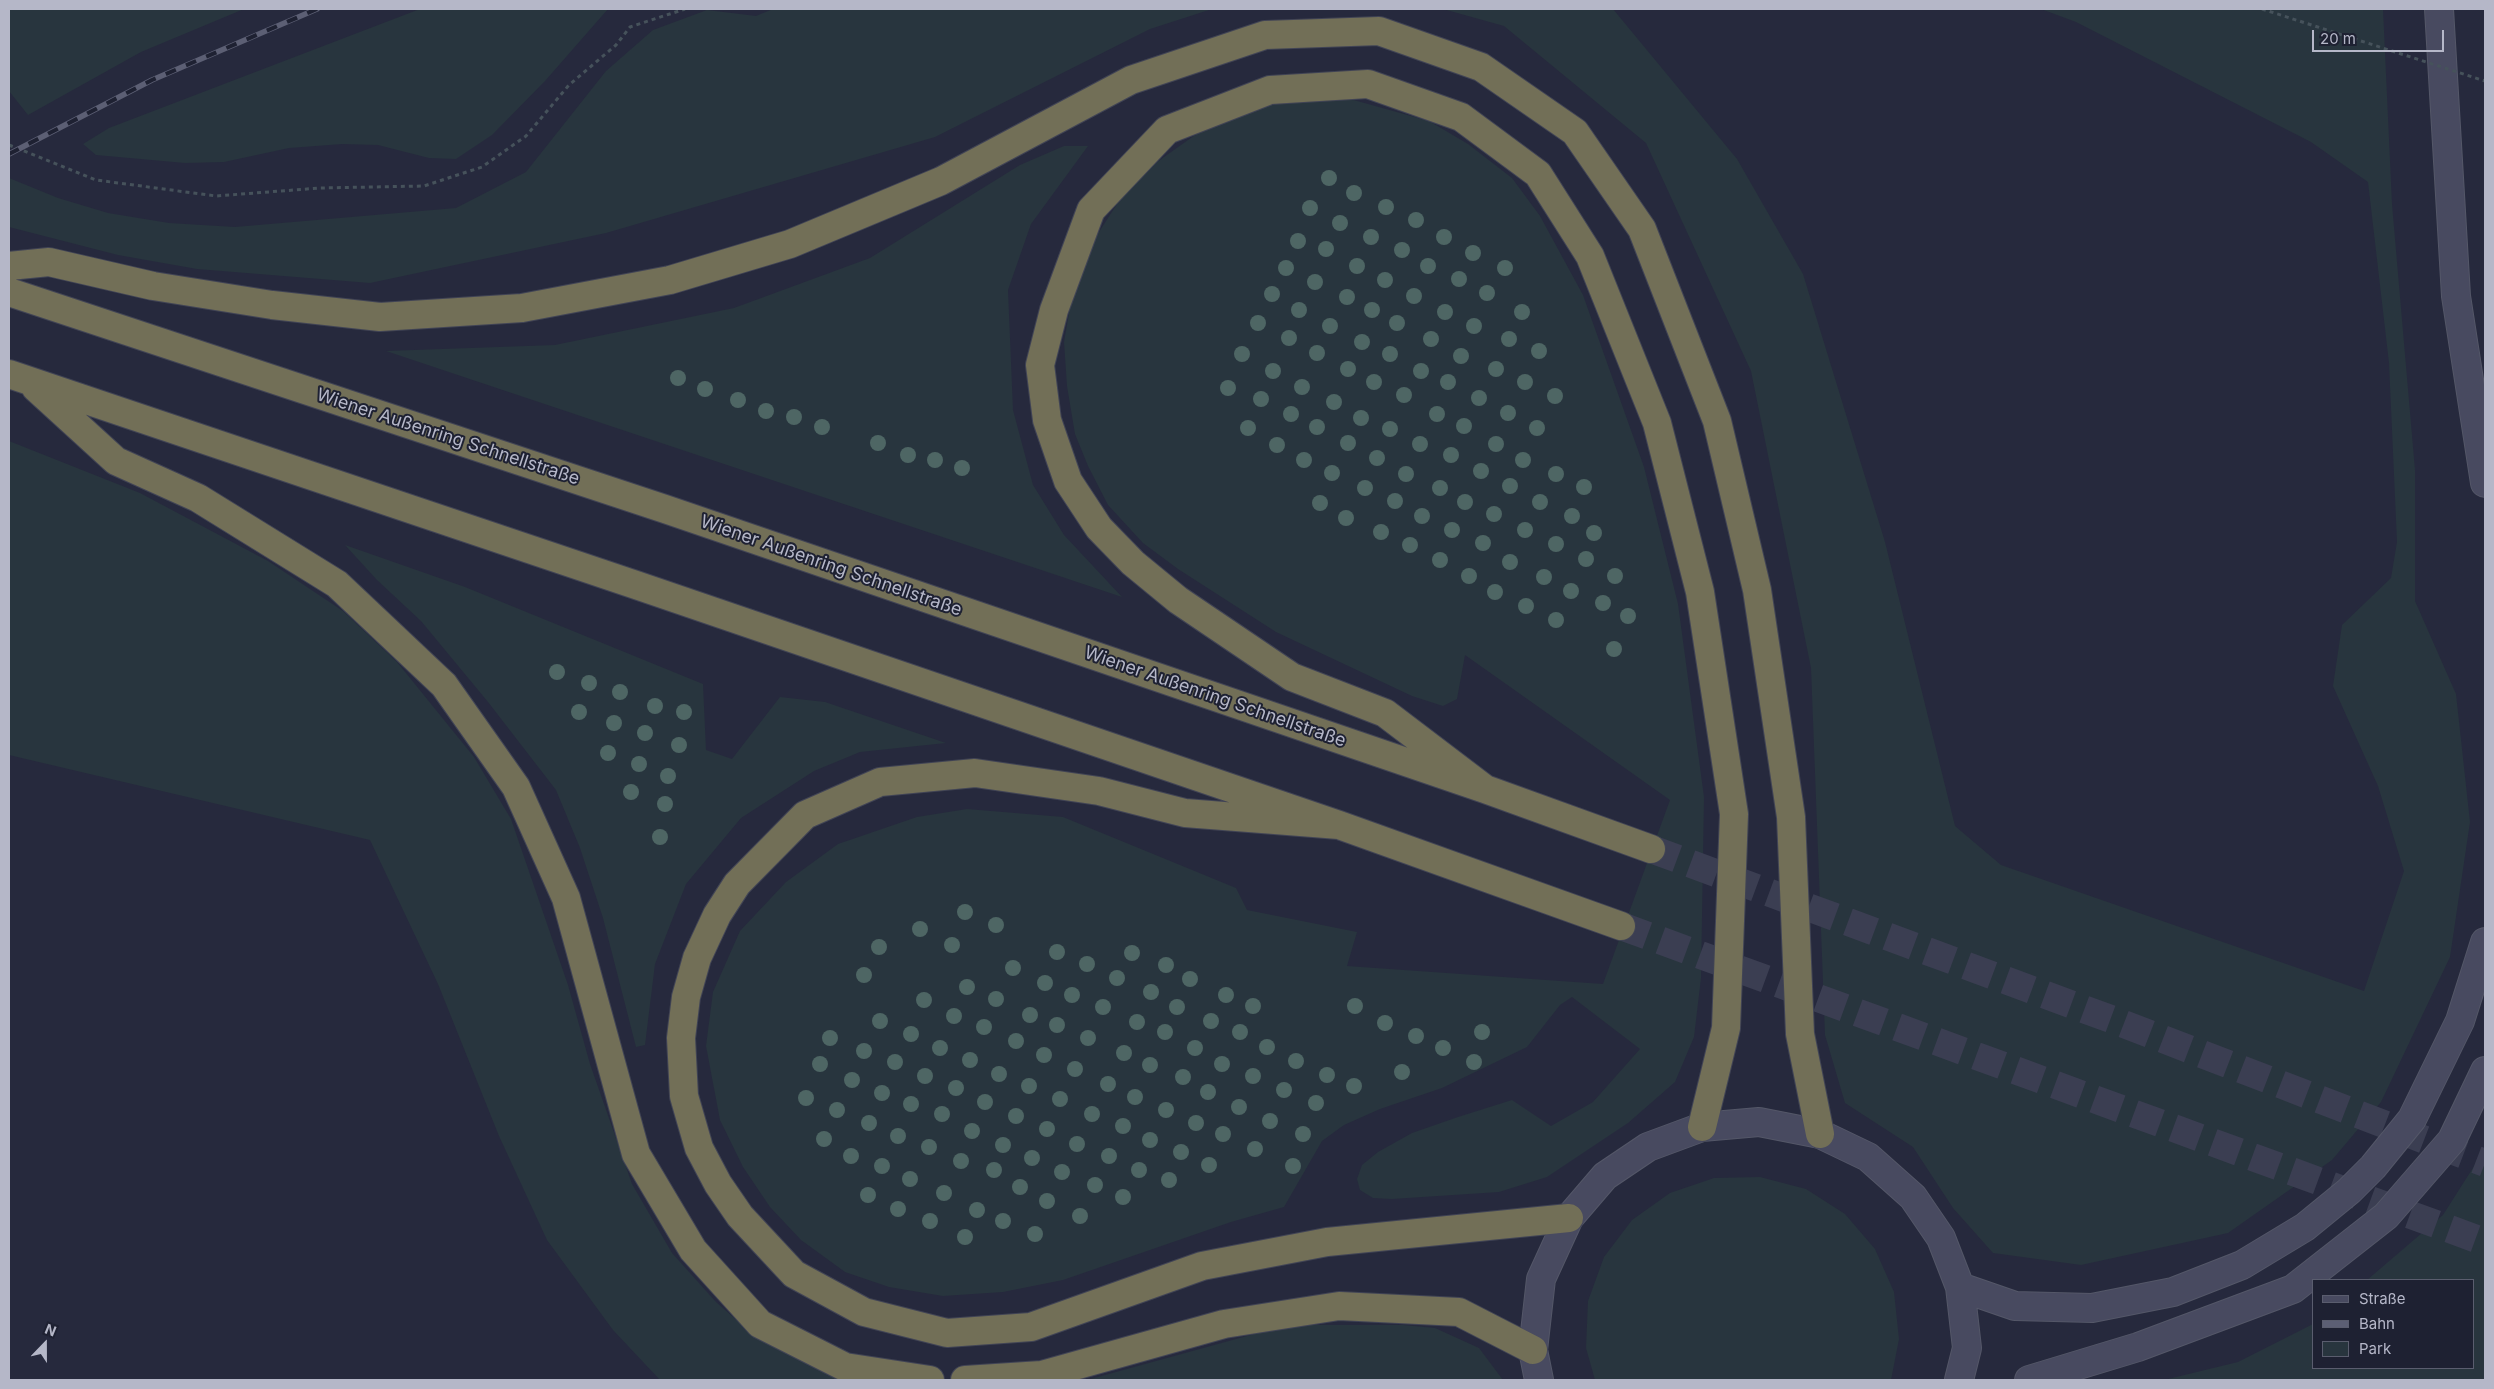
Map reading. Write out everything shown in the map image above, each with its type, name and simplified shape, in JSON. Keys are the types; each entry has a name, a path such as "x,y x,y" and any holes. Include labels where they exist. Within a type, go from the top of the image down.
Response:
{"highway":[{"path":"9,266 49,262 153,286 272,305 380,317 522,308 670,280 790,244 941,181 1131,80 1265,35 1380,31 1481,67 1575,132 1642,229 1716,421 1757,590 1791,817 1800,1034 1820,1134"},
{"path":"1485,789 1385,713 1292,677 1178,600 1132,563 1098,528 1068,480 1047,420 1040,365 1054,310 1091,210 1167,130 1270,90 1368,84 1461,117 1538,174 1590,256 1657,423 1700,592 1734,814 1726,1028 1702,1127"},
{"name":"Wiener Außenring Schnellstraße","path":"9,292 665,509 1485,789 1651,850"},
{"path":"18,377 636,585 1339,825 1621,926"},
{"path":"18,377 116,461 198,498 338,584 444,685 516,788 566,898 636,1154 693,1250 760,1324 845,1367 930,1380"},
{"path":"1339,825 1185,813 1099,791 975,774 880,782 804,815 737,884 717,915 697,958 686,997 681,1038 684,1096 699,1148 718,1184 740,1216 794,1274 864,1312 947,1333 1031,1327 1202,1266 1327,1242 1569,1218"},
{"path":"965,1380 1042,1375 1224,1324 1339,1306 1460,1312 1533,1350"}],"main road":[{"path":"2439,9 2456,296 2485,484"},
{"path":"1960,1286 2015,1306 2092,1308 2173,1292 2242,1264 2305,1227 2350,1191 2373,1167 2412,1119 2460,1021 2485,942"},
{"path":"2029,1380 2138,1347 2293,1288 2386,1216 2452,1140 2485,1071"},
{"path":"1539,1380 1533,1350 1541,1279 1569,1218 1605,1176 1648,1147 1702,1127 1759,1122 1820,1134 1868,1157 1913,1197 1941,1238 1960,1286 1967,1348 1960,1380"}],"path":[{"path":"9,145 96,180 216,196 320,188 424,186 482,168 526,136 569,85 616,45 630,27 685,9"},
{"path":"2262,9 2485,81"}],"green space":[{"path":"9,9 244,9 141,52 28,115 9,91"},
{"path":"420,9 608,9 545,81 492,135 456,159 429,158 378,145 342,144 289,148 224,162 185,163 96,155 83,144 109,128"},
{"path":"773,9 1212,9 1150,29 935,137 606,233 370,283 197,269 118,255 9,227 9,178 58,198 108,213 169,223 235,227 456,208 526,172 606,71 653,30 707,10 756,16"},
{"path":"1443,9 1613,9 1737,159 1803,274 1885,542 1955,826 2001,865 2364,991 2404,871 2378,786 2333,686 2342,625 2391,578 2397,542 2389,363 2368,182 2311,142 2076,22 2041,9 2383,9 2392,204 2415,470 2415,601 2456,694 2470,822 2450,957 2381,1102 2332,1160 2228,1233 2081,1265 1993,1253 1953,1208 1913,1147 1845,1103 1825,1035 1811,668 1751,371 1646,143 1504,26"},
{"path":"1290,99 1350,99 1429,121 1468,144 1512,178 1540,216 1583,295 1644,467 1678,604 1704,797 1701,978 1694,1037 1675,1082 1628,1123 1547,1177 1499,1192 1392,1199 1373,1198 1360,1190 1357,1179 1362,1165 1378,1152 1412,1133 1458,1117 1512,1100 1551,1126 1593,1102 1640,1049 1572,997 1560,1005 1527,1047 1442,1088 1380,1109 1344,1125 1322,1141 1284,1207 1231,1222 1063,1280 1003,1292 943,1296 889,1287 845,1272 801,1240 770,1207 743,1167 720,1120 706,1046 713,992 740,931 786,882 838,844 917,817 967,809 1063,817 1236,888 1247,910 1357,932 1347,966 1603,984 1670,800 1465,655 1457,699 1443,706 1412,696 1276,632 1178,569 1143,543 1108,505 1088,466 1075,434 1067,386 1064,342 1072,296 1097,235 1119,201 1157,162 1205,128 1242,112"},
{"path":"1064,146 1088,146 1031,224 1008,290 1013,410 1033,485 1064,535 1122,597 386,351 555,345 734,308 870,258 1020,165"},
{"path":"9,441 140,493 268,561 343,611 397,662 474,757 511,819 568,985 590,1064 632,1184 672,1253 716,1302 756,1337 844,1380 660,1380 613,1330 547,1240 499,1136 438,984 370,840 9,755"},
{"path":"345,545 465,587 703,684 706,750 732,759 780,697 825,702 946,743 860,752 814,771 741,818 686,884 655,964 645,1045 636,1047 603,918 580,848 556,790 488,702 421,621 377,580"},
{"path":"2485,1149 2485,1380 2164,1380 2238,1362 2312,1325 2312,1369 2474,1369 2474,1279 2368,1279 2443,1215"},
{"path":"1760,1177 1806,1189 1845,1214 1875,1249 1894,1292 1899,1339 1891,1380 1595,1380 1586,1348 1588,1301 1604,1257 1632,1220 1670,1193 1714,1178"},
{"path":"1287,1325 1403,1325 1435,1328 1479,1348 1503,1380 1087,1380"}],"tunnel":[{"path":"1651,849 2116,1021 2485,1163"},
{"path":"1621,926 2485,1242"}],"railway":[{"path":"9,154 152,80 317,9"}]}
